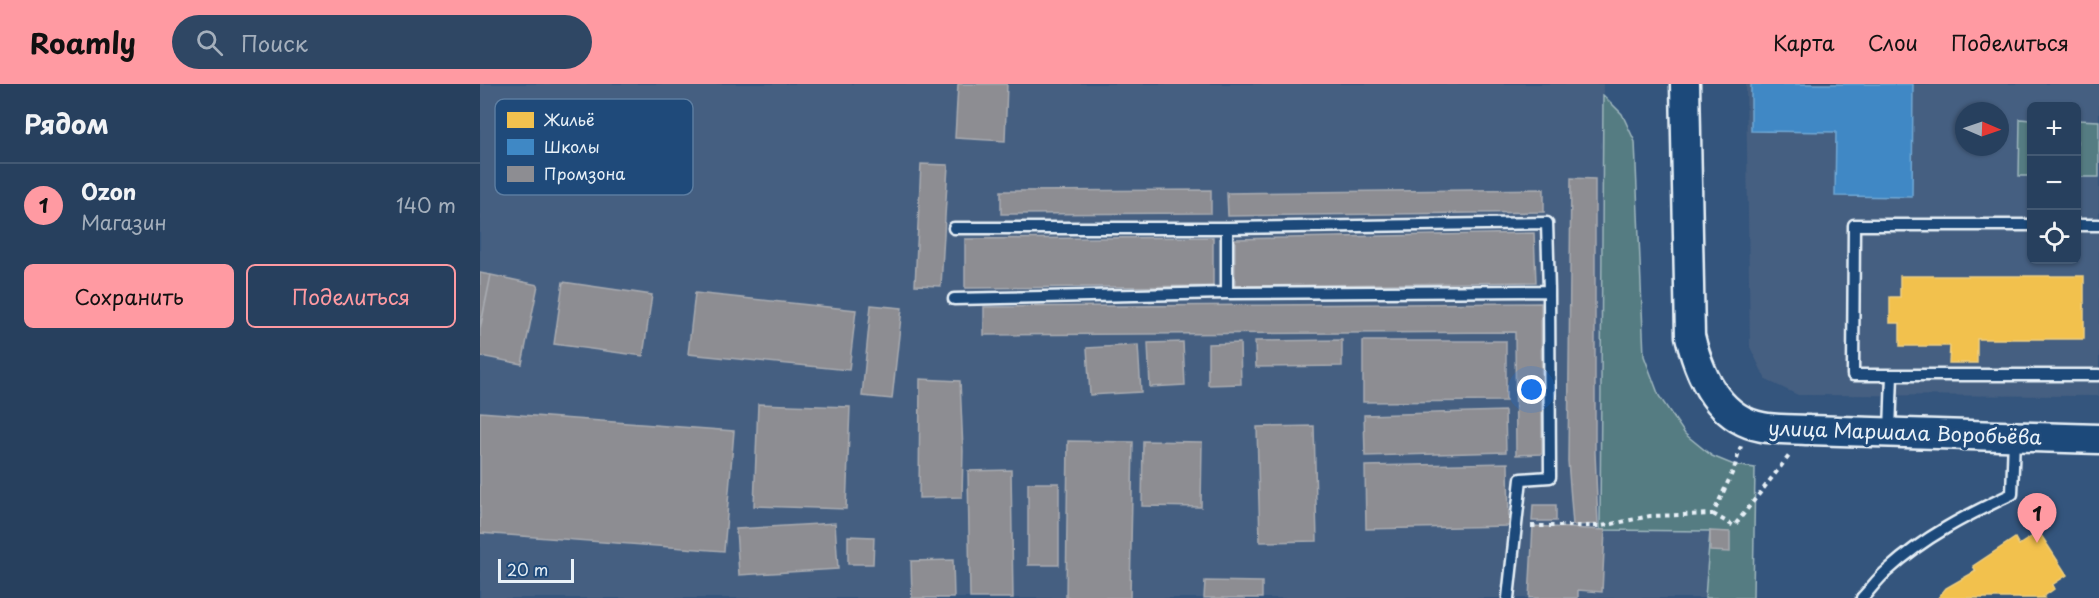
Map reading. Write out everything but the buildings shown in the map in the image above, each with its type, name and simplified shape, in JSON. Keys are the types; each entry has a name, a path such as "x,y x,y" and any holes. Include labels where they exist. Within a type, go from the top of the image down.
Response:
{"main road":[{"name":"улица Маршала Воробьёва","path":"1685,84 1690,336 1703,377 1716,397 1730,412 1762,427 1890,434 2099,439"}],"lane":[{"path":"954,228 1227,228 1547,223 1550,477 1521,479 1508,598"},
{"path":"2027,225 1854,225 1853,375 2099,375"},
{"path":"2081,225 2099,225"},
{"path":"1227,228 1227,293"},
{"path":"954,299 1227,293 1549,291"},
{"path":"1890,434 1892,375"},
{"path":"1862,598 1887,571 1927,540 1961,517 2012,494 2014,437"}],"path":[{"path":"1516,525 1602,526 1650,516 1713,514 1734,526 1809,430"},
{"path":"1713,514 1734,469"}],"shaded area":[{"path":"480,84 1603,84 1600,529 1710,531 1705,598 480,598"},
{"path":"1746,84 2099,84 2099,396 1798,395 1766,380 1750,347"}],"green space":[{"path":"1603,95 1622,114 1635,142 1644,356 1659,396 1685,434 1712,456 1734,465 1755,468 1753,598 1705,598 1710,531 1600,530"},
{"path":"2020,119 2027,120 2027,176 2019,176"},
{"path":"2081,120 2099,121 2099,177 2081,177"}],"place":[{"name":"Ozon","path":"2037,543"}]}
